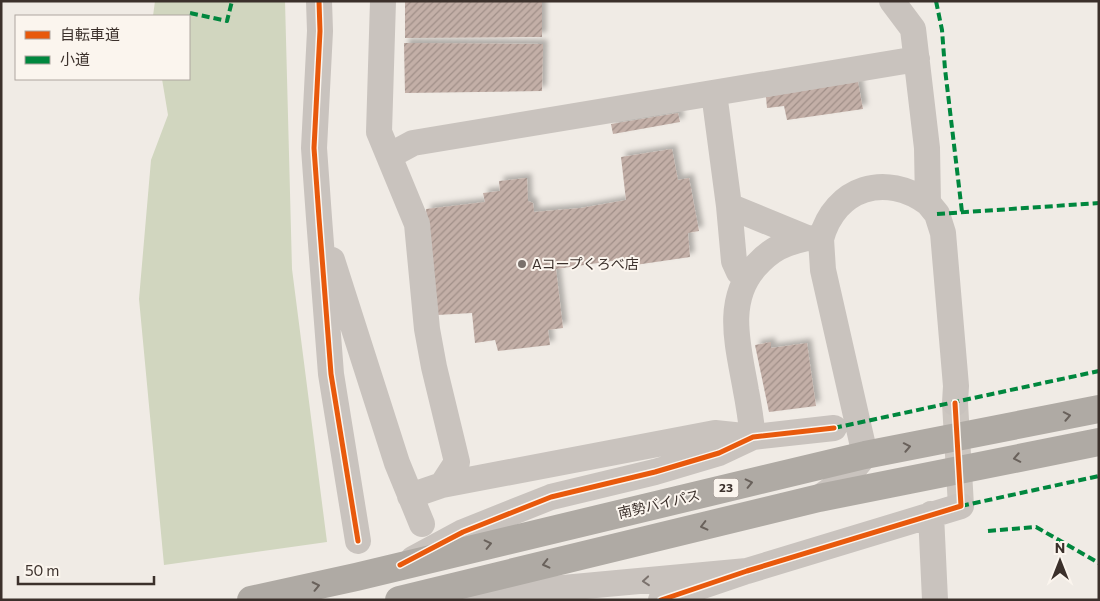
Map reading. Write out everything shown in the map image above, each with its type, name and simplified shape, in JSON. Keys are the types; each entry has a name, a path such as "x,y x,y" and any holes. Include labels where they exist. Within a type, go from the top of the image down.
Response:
{"highway":[{"name":"南勢バイパス","path":"251,600 356,577 865,455 1099,409"},
{"name":"23","path":"404,599 819,498 1099,442"}],"street":[{"path":"319,1 320,31 314,148 330,374 358,541"},
{"path":"382,1 379,132 417,224 427,329 434,367 457,462 442,485"},
{"path":"892,1 913,30 927,148 928,203"},
{"path":"389,156 413,143 917,59"},
{"path":"714,93 729,206 734,261 739,272 747,278"},
{"path":"753,437 735,317 740,290 763,258 778,247 789,242 814,238 832,213 844,201 864,190 887,187 901,188 915,193 928,203 937,214 943,233 956,386 955,402"},
{"path":"729,206 814,238"},
{"path":"319,218 397,464 422,524"},
{"path":"814,238 865,455 846,479 819,498"},
{"path":"410,496 442,485 715,433 753,437 834,428"},
{"path":"400,566 463,532 551,497 664,469 719,453 753,437"},
{"path":"661,600 747,571 961,506"},
{"path":"931,514 935,600"},
{"path":"404,599 500,594 747,571"}],"green space":[{"path":"155,1 285,1 292,269 327,542 164,565 139,299 151,160 168,115 162,80 190,80 190,15 153,15"}],"building":[{"path":"405,1 542,1 542,37 405,38"},
{"path":"404,43 543,44 542,91 405,93"},
{"path":"858,82 863,109 787,120 784,106 767,108 766,97"},
{"path":"678,113 680,122 613,134 611,124"},
{"path":"672,149 678,180 689,178 699,231 688,233 690,257 635,265 633,258 556,269 563,328 548,330 550,345 498,351 495,340 475,343 472,313 437,315 426,209 485,202 483,193 500,191 499,181 527,178 528,201 533,203 534,212 581,208 626,200 621,157"},
{"path":"771,342 771,348 807,343 816,406 769,412 755,345"}],"tunnel":[{"path":"955,403 961,506"}],"marked path":[{"path":"190,13 227,21 232,1"},
{"path":"936,1 942,30 962,212"},
{"path":"937,214 1099,203"},
{"path":"834,428 1099,371"},
{"path":"961,506 1099,476"},
{"path":"988,531 1036,527 1099,563"}],"cycle path":[{"path":"319,1 320,31 314,148 319,218 331,374 358,541"},
{"path":"661,600 747,571 961,506 955,403"},
{"path":"400,565 463,532 551,497 655,472 719,453 753,437 834,428"}],"place":[{"name":"Aコープくろべ店","path":"522,264"}]}
